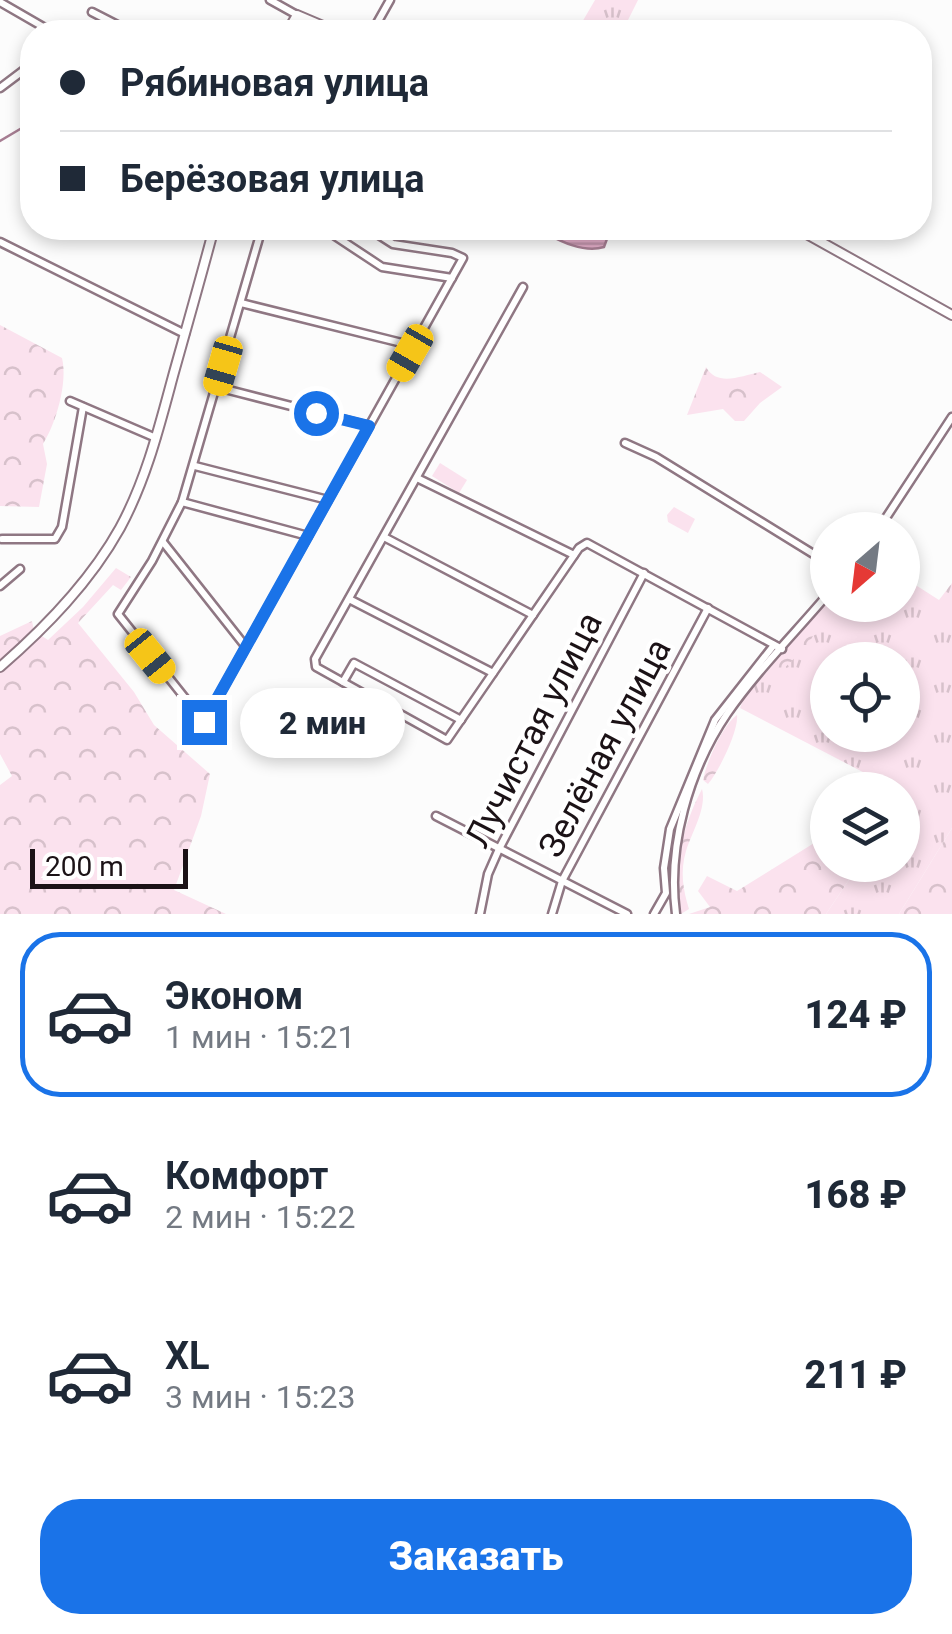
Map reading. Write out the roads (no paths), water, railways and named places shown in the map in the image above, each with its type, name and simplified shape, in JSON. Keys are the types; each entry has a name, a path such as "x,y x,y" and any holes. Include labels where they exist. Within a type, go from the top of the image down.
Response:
{"street":[{"path":"270,0 308,20"},
{"path":"0,2 31,20"},
{"path":"92,12 107,20"},
{"path":"294,20 297,15"},
{"path":"0,667 49,622 112,542 134,499 156,438 211,240"},
{"path":"259,240 182,502 163,542 119,611 120,618 204,722 463,258 452,252 387,240"},
{"path":"341,240 382,267 452,278"},
{"path":"818,240 952,315"},
{"path":"0,242 185,334"},
{"path":"523,286 316,659 316,668 447,740 574,555 587,544 778,647"},
{"path":"241,303 414,346"},
{"path":"217,388 369,426"},
{"path":"70,402 156,438"},
{"path":"2,539 55,540 62,527 83,407"},
{"path":"890,512 952,417"},
{"path":"625,443 656,456 810,552"},
{"path":"194,466 328,500"},
{"path":"417,478 574,555"},
{"path":"182,502 308,536"},
{"path":"384,537 533,615"},
{"path":"163,542 246,646"},
{"path":"0,586 20,569"},
{"name":"Лучистая улица","path":"480,914 488,874 500,849 644,573"},
{"path":"350,598 493,672"},
{"name":"Зелёная улица","path":"552,914 562,881 708,608"},
{"path":"654,914 666,892 664,868 670,829 715,720 810,613"},
{"path":"676,914 672,861 677,831 710,744 728,713 778,647"},
{"path":"343,682 354,663 461,720"},
{"path":"436,816 626,914"}],"waterway":[{"path":"0,141 20,129"}]}
